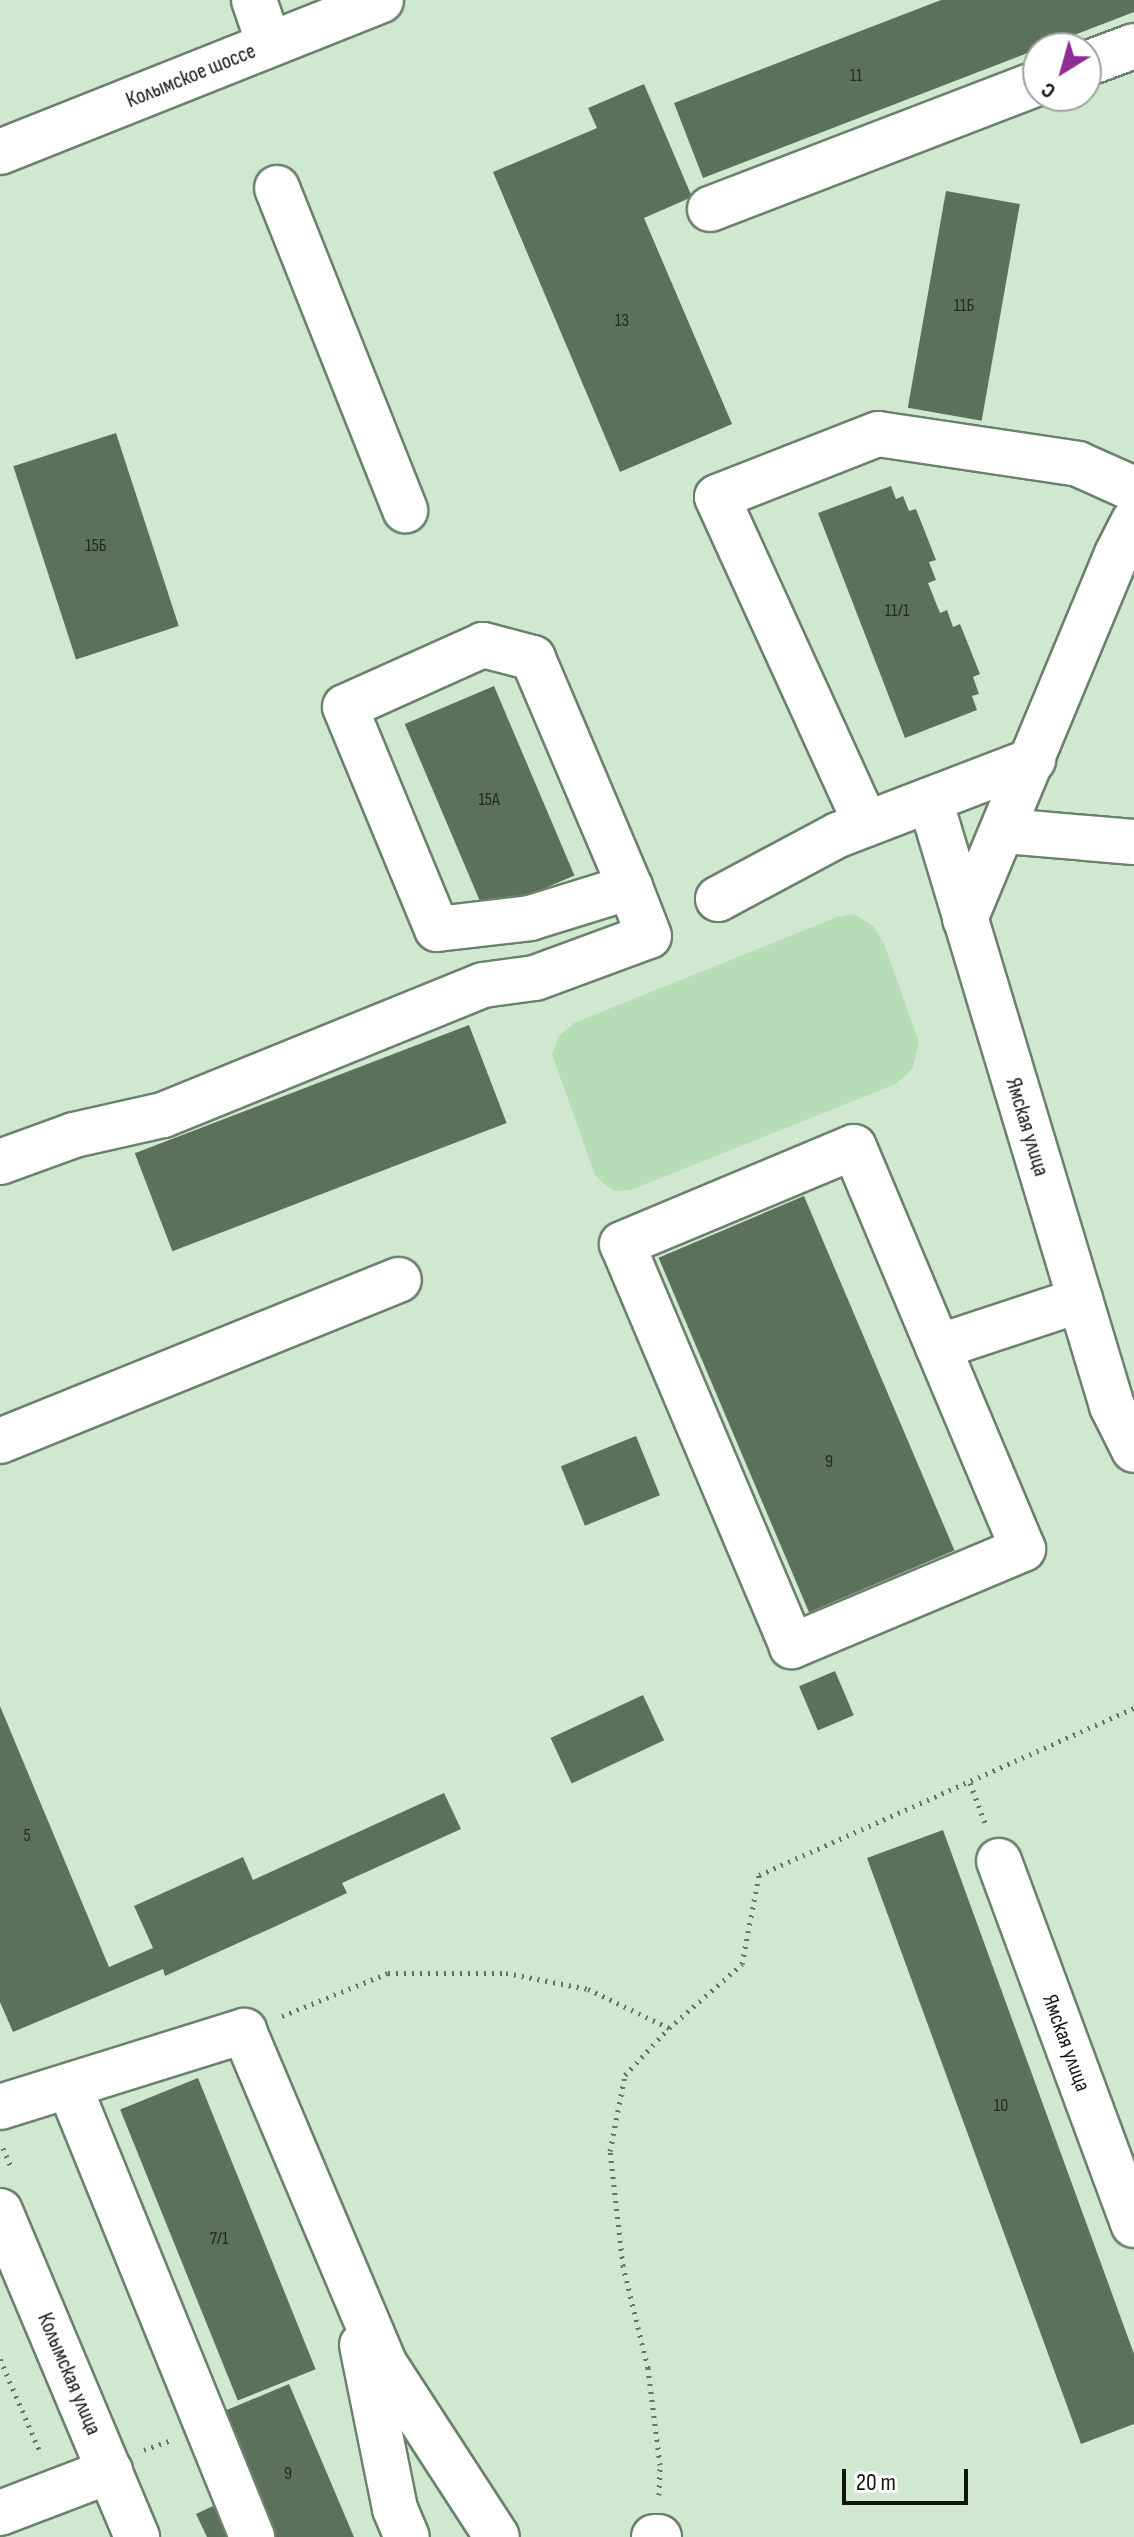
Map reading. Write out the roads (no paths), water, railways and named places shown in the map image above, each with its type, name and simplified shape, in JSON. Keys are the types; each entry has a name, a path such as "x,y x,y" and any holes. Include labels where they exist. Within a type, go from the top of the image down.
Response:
{"main road":[{"path":"254,0 269,44"},
{"name":"Колымское шоссе","path":"0,152 381,0"},
{"path":"1102,58 1134,46"},
{"path":"710,209 1022,89"},
{"path":"277,188 405,510"},
{"path":"866,824 717,497 878,434 1078,464 1134,489"},
{"path":"965,919 1005,831 1117,554 1134,521"},
{"path":"0,1162 74,1135 163,1115 483,985 535,978 649,936 630,887 533,658 483,645 345,707 437,929 530,918 630,887"},
{"path":"718,899 838,835 1033,760"},
{"name":"Ямская улица","path":"930,800 1112,1406 1134,1450"},
{"path":"1005,831 1134,842"},
{"path":"854,1147 938,1347 1023,1549 792,1646 622,1244 854,1147"},
{"path":"0,1441 399,1280"},
{"path":"938,1347 1080,1300"},
{"name":"Ямская улица","path":"999,1861 1134,2225"},
{"path":"0,2107 244,2031 384,2363 497,2537"},
{"path":"69,2086 252,2537"},
{"name":"Колымская улица","path":"0,2211 137,2537"},
{"path":"348,2277 395,2509 407,2537"},
{"path":"0,2513 110,2471"}]}
